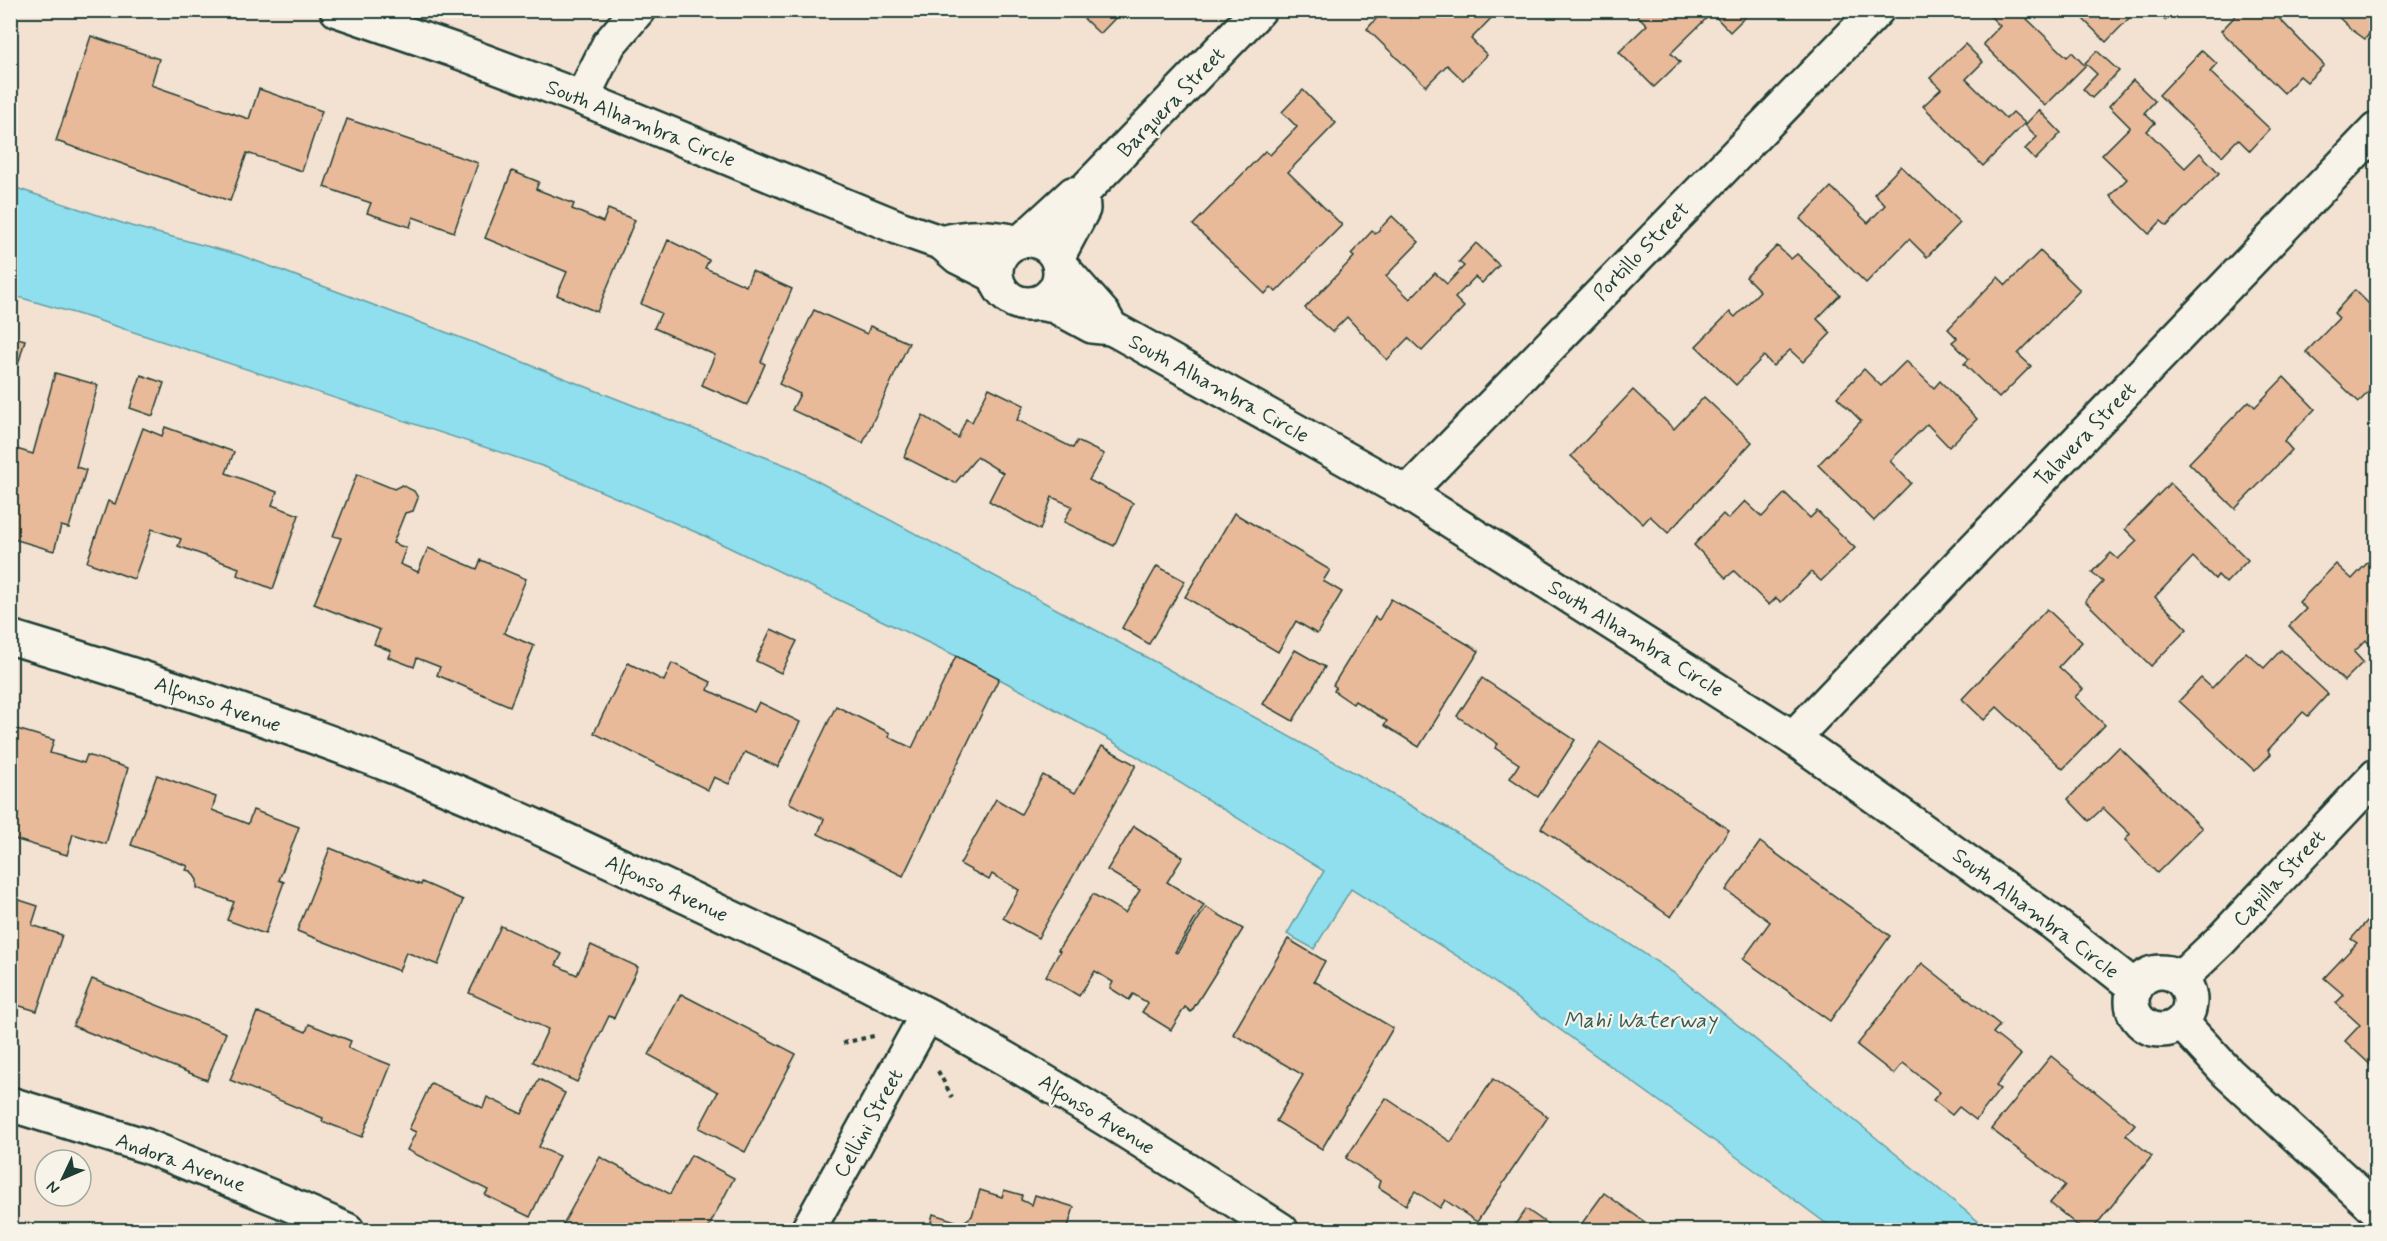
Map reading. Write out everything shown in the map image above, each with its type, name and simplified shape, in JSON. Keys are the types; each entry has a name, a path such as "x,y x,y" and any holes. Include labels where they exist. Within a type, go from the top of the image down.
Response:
{"street":[{"name":"South Alhambra Circle","path":"337,10 454,50 582,98 902,230 942,243 958,257 996,276"},
{"path":"582,98 609,44 638,10"},
{"name":"Barquera Street","path":"1019,240 1073,194 1082,193 1259,10"},
{"name":"Portillo Street","path":"1407,493 1877,10"},
{"name":"Talavera Street","path":"1793,738 2376,130"},
{"path":"1058,261 1083,209 1082,193"},
{"path":"942,243 964,237 991,236 1044,243 1058,261 1060,271 1056,287 1046,299 1038,303 1014,301 1002,291 996,276 995,267 1001,252 1019,240"},
{"name":"South Alhambra Circle","path":"1058,261 1103,314 1111,328"},
{"name":"South Alhambra Circle","path":"1038,303 1055,306 1092,326 1111,328 1407,493 1793,738 2044,917 2136,988"},
{"name":"Alfonso Avenue","path":"10,637 202,698 429,781 737,920 927,1015 1070,1097 1281,1230"},
{"name":"Capilla Street","path":"2180,979 2221,940 2376,776"},
{"path":"2156,972 2164,972 2180,979 2190,1000 2190,1008 2181,1022 2166,1030 2148,1027 2135,1014 2132,1005 2136,988 2141,980 2156,972"},
{"name":"Cellini Street","path":"808,1230 927,1015"},
{"path":"2181,1022 2228,1073 2376,1209"},
{"name":"Andora Avenue","path":"10,1104 146,1146 347,1230"}],"path":[{"path":"843,1043 874,1036"},
{"path":"934,1066 952,1097"}],"water":[{"name":"Mahi Waterway","path":"10,186 131,226 240,255 472,342 793,468 1157,663 1364,778 1492,854 1674,973 1989,1230 1835,1230 1462,959 1351,889 1314,949 1287,934 1324,871 1110,740 1024,692 952,654 707,537 545,467 91,318 11,295"}],"building":[{"path":"1075,10 1123,10 1100,34"},
{"path":"1384,10 1402,10 1410,18 1417,10 1498,11 1471,39 1487,55 1463,80 1447,65 1426,86 1367,29"},
{"path":"1639,10 1752,10 1730,32 1712,13 1671,53 1680,62 1654,87 1619,52 1647,25 1636,14"},
{"path":"1993,10 2035,10 2027,19 2067,57 2072,52 2085,66 2045,106 1983,44 2000,26 1989,15"},
{"path":"2074,10 2137,10 2106,42"},
{"path":"2156,10 2175,10 2165,20"},
{"path":"2241,10 2271,10 2324,65 2307,82 2300,76 2284,93 2221,31"},
{"path":"2331,10 2369,10 2368,12 2376,20 2376,26 2365,39"},
{"path":"91,36 159,59 151,85 249,119 259,89 322,111 302,171 247,153 230,201 56,141"},
{"path":"1965,44 1983,62 1966,79 2006,119 2013,112 2025,123 1983,166 1923,106 1941,89 1930,78"},
{"path":"2202,50 2217,64 2210,72 2270,129 2250,151 2238,139 2222,156 2159,95"},
{"path":"2097,51 2119,71 2092,98 2083,89 2097,74 2085,63"},
{"path":"2133,80 2155,101 2144,113 2155,123 2147,131 2185,168 2200,153 2219,173 2167,226 2161,221 2149,234 2110,196 2127,179 2102,155 2130,127 2109,106"},
{"path":"1303,90 1336,123 1288,172 1342,225 1276,292 1271,287 1265,294 1193,225 1265,151 1270,155 1297,127 1282,112"},
{"path":"2039,110 2061,133 2035,160 2025,149 2037,137 2025,125"},
{"path":"347,119 478,163 454,232 413,217 410,227 367,213 371,203 324,187"},
{"path":"1901,166 1960,223 1927,257 1909,239 1866,283 1800,219 1831,187 1868,223 1885,205 1874,194"},
{"path":"512,171 539,182 536,189 574,204 572,209 603,222 608,209 635,220 597,312 557,295 567,272 485,238"},
{"path":"1392,216 1419,242 1386,276 1410,299 1435,273 1447,284 1464,266 1459,262 1476,243 1499,265 1482,283 1475,277 1455,298 1464,307 1422,351 1408,338 1387,360 1347,317 1332,332 1305,308 1354,257 1351,254 1372,231 1375,234"},
{"path":"668,240 709,260 705,268 746,286 752,271 792,289 761,362 765,364 747,405 702,385 715,355 654,328 661,313 641,304"},
{"path":"1777,246 1791,259 1797,254 1840,295 1817,319 1831,333 1803,362 1790,350 1773,366 1764,356 1736,385 1696,346 1730,312 1735,317 1760,291 1746,277"},
{"path":"2040,251 2080,290 2018,354 2031,366 1999,398 1964,364 1969,359 1952,342 1957,338 1948,329 1998,277 2006,285"},
{"path":"2355,290 2376,311 2376,384 2359,402 2306,352 2339,318 2334,313"},
{"path":"814,310 867,334 870,326 909,343 863,443 792,410 800,394 779,384"},
{"path":"10,336 25,340 14,379 10,378"},
{"path":"1906,361 1934,388 1940,381 1977,419 1949,447 1927,424 1890,461 1911,483 1874,521 1818,465 1861,421 1837,397 1864,369 1881,386"},
{"path":"55,373 98,385 76,467 86,470 69,528 61,526 54,551 10,538 10,522 13,512 10,512 10,447 33,454"},
{"path":"141,375 164,383 153,416 130,408"},
{"path":"2284,377 2315,409 2284,441 2292,450 2235,509 2189,463 2249,401 2255,407"},
{"path":"989,388 1024,405 1017,420 1073,448 1077,441 1104,454 1089,480 1133,503 1114,546 1064,522 1072,506 1052,497 1040,530 989,501 1003,473 977,457 955,483 904,457 923,415 958,438 966,419 972,422"},
{"path":"1633,390 1674,429 1704,397 1752,442 1668,533 1650,516 1643,524 1571,456"},
{"path":"165,427 234,452 226,473 277,492 272,505 299,515 273,589 237,575 239,568 178,546 181,539 152,529 134,579 87,562 108,501 115,504 143,428 162,436"},
{"path":"357,474 394,489 402,485 414,491 418,498 413,511 405,513 393,543 406,548 400,564 418,572 428,548 477,569 481,560 526,579 504,633 534,646 510,706 437,675 440,667 417,658 414,667 388,657 391,651 374,644 380,630 314,604 341,538 333,536"},
{"path":"2170,483 2248,560 2226,583 2218,575 2215,579 2193,557 2155,597 2187,629 2151,666 2085,601 2103,582 2092,572 2111,553 2118,559 2137,541 2125,529"},
{"path":"1785,493 1810,518 1817,511 1855,548 1821,581 1811,572 1781,602 1776,598 1769,605 1734,571 1726,578 1694,545 1723,514 1728,519 1745,501 1762,517"},
{"path":"1234,513 1330,570 1323,581 1342,592 1317,634 1296,621 1278,652 1185,597"},
{"path":"2374,556 2376,559 2376,639 2370,645 2366,640 2354,652 2363,662 2344,681 2289,626 2306,609 2299,602 2336,564 2352,579"},
{"path":"1157,566 1185,581 1149,644 1122,628"},
{"path":"1391,599 1479,651 1419,747 1384,725 1387,721 1355,701 1353,704 1334,691 1336,687 1333,685 1375,617 1379,620"},
{"path":"2047,609 2082,642 2059,667 2083,689 2075,697 2105,725 2063,769 1997,707 1984,720 1962,699"},
{"path":"771,629 797,641 781,673 756,661"},
{"path":"1295,650 1325,667 1293,721 1263,704"},
{"path":"2281,650 2328,694 2308,716 2303,712 2268,750 2271,754 2255,771 2179,701 2201,678 2212,688 2246,652 2264,668"},
{"path":"956,656 999,678 903,876 818,834 824,819 789,803 836,706 890,733 889,737 912,748"},
{"path":"628,663 664,681 672,663 711,682 708,690 754,712 759,702 800,722 778,767 745,752 729,784 714,777 708,790 594,733"},
{"path":"1482,678 1575,740 1538,797 1510,778 1519,764 1495,748 1498,744 1457,716"},
{"path":"10,727 54,740 50,753 84,763 87,755 128,768 106,844 73,834 67,855 11,838 18,814 10,812"},
{"path":"1600,742 1729,830 1671,917 1541,828"},
{"path":"1102,746 1136,765 1038,938 1003,918 1019,890 992,874 989,880 960,864 996,799 1021,814 1043,775 1075,793"},
{"path":"2119,747 2202,828 2157,873 2125,840 2130,834 2103,808 2089,821 2068,799"},
{"path":"157,775 216,797 212,810 248,824 253,810 299,827 279,880 284,882 265,934 227,920 234,902 197,888 197,880 191,871 186,870 188,866 131,845"},
{"path":"1134,826 1183,857 1167,882 1204,905 1175,952 1177,953 1206,907 1243,929 1191,1012 1185,1007 1171,1030 1142,1012 1148,1003 1133,994 1129,1000 1110,988 1113,982 1095,971 1079,996 1046,976 1060,951 1058,950 1093,894 1125,913 1140,890 1107,870"},
{"path":"1760,842 1890,936 1830,1021 1743,959 1770,922 1726,890"},
{"path":"330,848 421,885 422,882 463,900 438,965 406,952 399,971 297,931"},
{"path":"10,897 38,906 32,925 62,935 37,1011 10,1003"},
{"path":"2376,911 2376,1070 2345,1041 2360,1025 2336,1003 2344,995 2324,978 2357,943 2351,939"},
{"path":"501,926 562,954 556,965 577,975 591,945 638,967 614,1018 609,1016 577,1082 533,1062 548,1029 469,993"},
{"path":"1288,939 1325,961 1314,981 1393,1028 1322,1149 1276,1121 1303,1075 1233,1034"},
{"path":"1922,963 2000,1025 1993,1033 2021,1055 1996,1086 2000,1089 1976,1120 1959,1107 1952,1115 1933,1100 1940,1092 1903,1063 1894,1074 1857,1045"},
{"path":"92,979 226,1033 207,1080 73,1026"},
{"path":"681,994 796,1054 745,1152 699,1128 718,1092 649,1055"},
{"path":"257,1012 306,1032 309,1024 351,1041 348,1048 391,1065 362,1137 322,1121 323,1118 230,1080"},
{"path":"2051,1056 2135,1124 2126,1135 2152,1156 2092,1230 2083,1230 2050,1203 2065,1185 1991,1129"},
{"path":"539,1079 565,1093 539,1147 559,1156 530,1217 485,1195 488,1190 407,1150 416,1132 409,1129 431,1083 483,1108 487,1097 522,1114"},
{"path":"1493,1079 1548,1117 1477,1222 1445,1200 1440,1208 1415,1191 1406,1205 1378,1187 1380,1181 1346,1158 1386,1098 1451,1142"},
{"path":"691,1155 734,1178 707,1230 565,1230 561,1228 600,1157 670,1194"},
{"path":"980,1190 1002,1197 1004,1190 1022,1195 1021,1200 1032,1205 1035,1195 1074,1207 1067,1230 929,1230 933,1214 962,1223 972,1216"},
{"path":"1604,1193 1656,1230 1577,1230"},
{"path":"1526,1209 1556,1230 1511,1230"}]}
